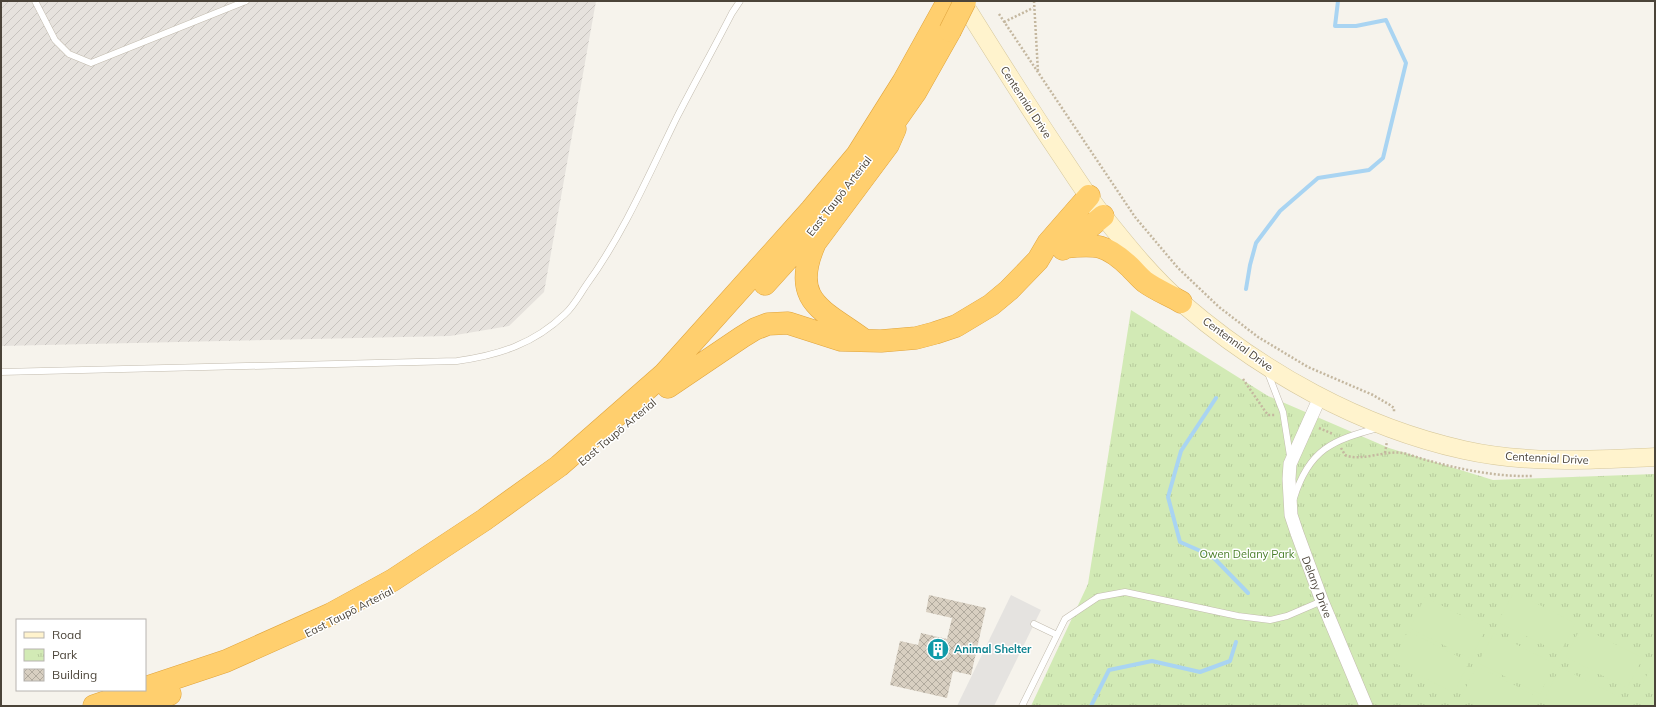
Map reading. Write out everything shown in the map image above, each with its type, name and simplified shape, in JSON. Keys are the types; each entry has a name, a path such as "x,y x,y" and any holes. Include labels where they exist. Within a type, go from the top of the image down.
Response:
{"highway":[{"name":"East Taupō Arterial","path":"146,688 226,661 331,614 393,580 484,520 559,466 664,374 811,210 857,155 946,16 964,1"},
{"name":"East Taupō Arterial","path":"135,706 197,684 260,657 340,618 428,570 510,516 591,454 668,387 803,242 900,116 915,93 946,16"},
{"path":"864,340 827,315 814,303 810,294 806,271 808,259 815,243 888,145 900,116"},
{"path":"668,387 742,337 768,324 788,324 841,340 894,340 916,338 956,326 991,305 1009,290 1038,260 1048,243 1089,196"},
{"path":"1038,260 1055,255 1103,216"},
{"path":"1065,247 1083,245 1097,246 1108,249 1118,256 1145,282 1181,302"},
{"path":"94,706 138,691"}],"main road":[{"name":"Centennial Drive","path":"964,1 1019,92 1103,216 1132,251 1181,302 1228,340 1264,365 1320,397 1388,427 1465,451 1510,457 1564,460 1655,457"}],"street":[{"name":"Delany Drive","path":"1320,397 1290,464 1289,479 1291,515 1296,533 1322,601 1366,706"}],"lane":[{"path":"35,1 55,40 69,54 91,63 246,1"},
{"path":"1,372 457,361 504,352 533,338 566,313 596,271 636,206 678,117 732,13 740,1"},
{"path":"1264,365 1284,412 1289,444 1290,464"},
{"path":"1291,515 1294,497 1300,480 1314,458 1326,447 1338,440 1388,427"},
{"path":"1022,706 1065,619 1098,597 1124,592 1238,616 1270,620 1287,616 1322,601"},
{"path":"1034,624 1057,635"}],"path":[{"path":"1034,1 1033,8 1038,73"},
{"path":"1004,22 1033,8"},
{"path":"999,14 1135,217 1178,268 1219,306 1258,337 1308,367 1373,395 1390,405 1395,411 1388,427 1386,453"},
{"path":"1243,379 1268,415 1281,414"},
{"path":"1315,426 1337,437"}],"shaded area":[{"path":"1,1 596,1 544,292 509,326 450,336 1,346"},
{"path":"1011,595 1041,610 994,706 957,706"}],"green space":[{"name":"Owen Delany Park","path":"1131,310 1268,396 1389,448 1493,480 1655,474 1655,706 1031,706 1088,584"},
{"path":"1514,592 1575,623 1560,653 1498,622"},
{"path":"1425,597 1486,628 1471,659 1410,628"},
{"path":"1581,627 1643,658 1627,688 1566,657"},
{"path":"1408,631 1469,662 1454,693 1393,662"},
{"path":"1494,633 1555,664 1540,694 1478,663"},
{"path":"1655,658 1655,689 1643,683"},
{"path":"1477,666 1538,697 1533,706 1479,706 1461,697"},
{"path":"1560,667 1621,698 1617,706 1561,706 1545,698"}],"building":[{"name":"Animal Shelter","path":"929,595 986,608 971,675 953,671 947,698 890,685 900,641 918,645 921,633 947,639 952,618 926,612"}],"waterway":[{"path":"1246,289 1256,243 1280,211 1318,178 1369,170 1383,158 1406,63 1386,20 1356,26 1335,26 1338,1"},
{"path":"1216,398 1181,451 1168,497 1180,542 1212,556 1248,593"},
{"path":"1091,706 1109,670 1152,661 1200,672 1230,661 1236,642"}],"place":[{"name":"Animal Shelter","path":"938,649"}]}
